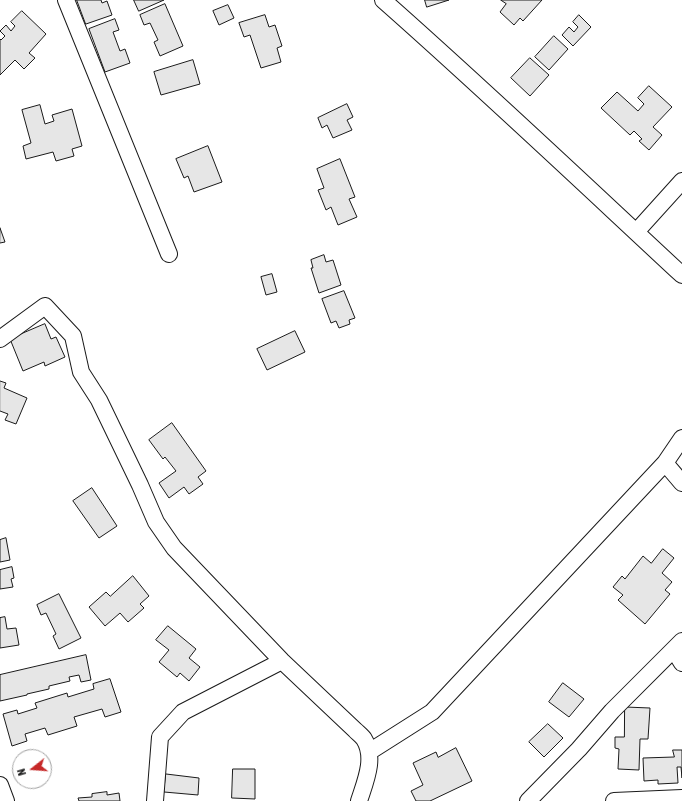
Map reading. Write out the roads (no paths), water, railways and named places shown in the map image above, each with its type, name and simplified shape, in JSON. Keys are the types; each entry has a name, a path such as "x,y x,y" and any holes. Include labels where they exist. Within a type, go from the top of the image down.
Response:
{"street":[{"path":"66,0 169,254"},
{"path":"383,0 526,128 682,276"},
{"path":"636,232 682,181"},
{"path":"0,339 45,306 73,336 81,372 99,400 156,522 174,548 282,661 364,740 369,752 369,766 359,801"},
{"path":"369,752 432,712 665,463 682,438"},
{"path":"665,463 682,483"},
{"path":"528,801 612,711 679,652"},
{"path":"155,801 160,737 183,712 282,661"},
{"path":"0,785 6,801"},
{"path":"614,801 682,798"}]}
